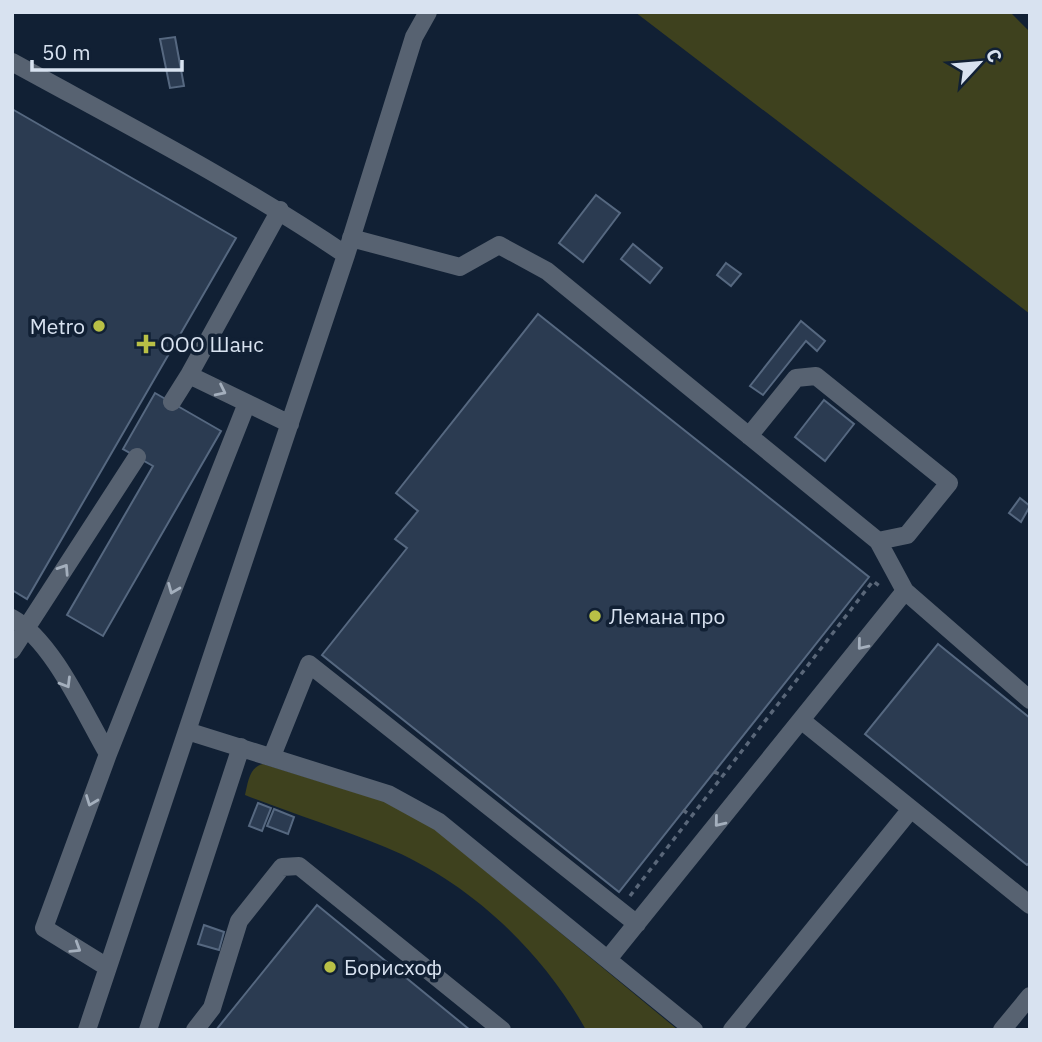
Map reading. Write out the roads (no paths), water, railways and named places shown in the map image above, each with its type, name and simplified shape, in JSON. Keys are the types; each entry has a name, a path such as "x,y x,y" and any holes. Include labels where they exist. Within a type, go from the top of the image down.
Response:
{"street":[{"path":"87,1030 349,246 414,37 428,12"},
{"path":"12,62 349,246 460,267 499,245 547,271 878,541 901,596 1030,700"},
{"path":"172,402 281,210"},
{"path":"189,375 290,424"},
{"path":"749,436 796,378 816,376 949,483 907,535 878,541"},
{"path":"107,967 44,928 108,754 247,403"},
{"path":"12,650 20,622 137,457"},
{"path":"608,959 901,596"},
{"path":"20,622 54,663 108,754"},
{"path":"272,756 309,664 637,924"},
{"path":"801,720 1030,905"},
{"path":"187,731 388,794 439,822 694,1030"},
{"path":"148,1030 241,747"},
{"path":"732,1030 911,808"},
{"path":"195,1030 212,1008 239,921 282,867 299,866 502,1030"},
{"path":"1002,1030 1030,996"}],"place":[{"name":"Metro","path":"99,326"},
{"name":"ООО Шанс","path":"146,344"},
{"name":"Лемана про","path":"595,616"},
{"name":"Борисхоф","path":"330,967"}]}
